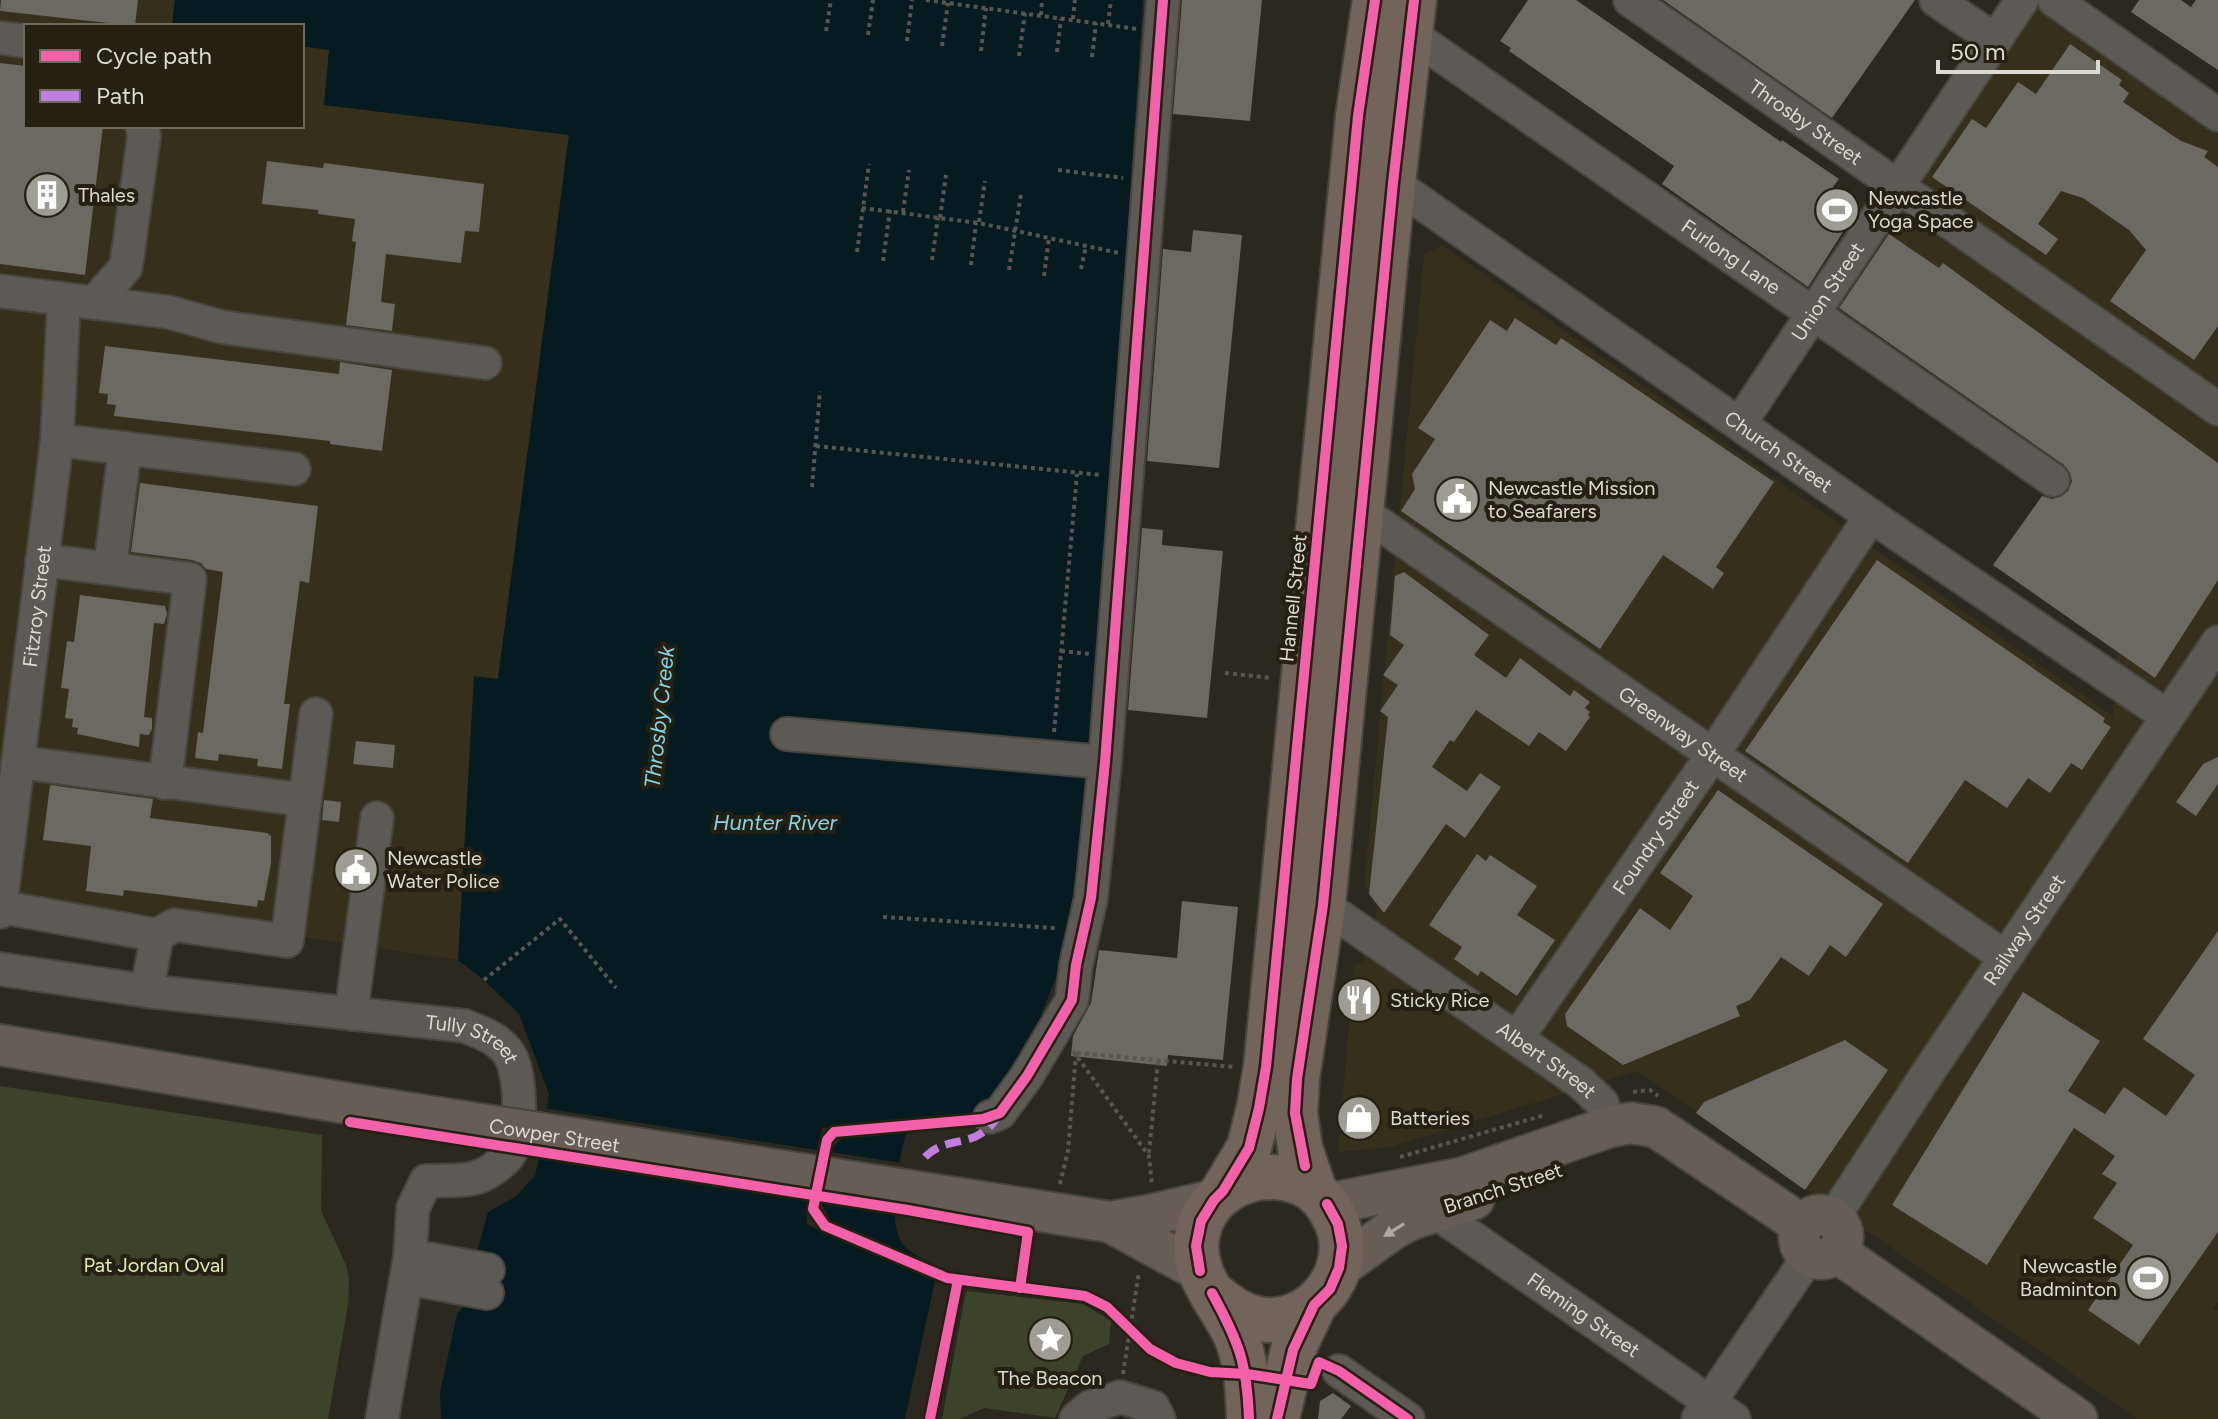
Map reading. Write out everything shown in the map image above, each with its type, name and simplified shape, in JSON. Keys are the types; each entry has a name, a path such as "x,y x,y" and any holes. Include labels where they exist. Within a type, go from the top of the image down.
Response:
{"highway":[{"name":"Hannell Street","path":"1219,1196 1249,1148 1266,1067 1358,116 1375,0"},
{"path":"1206,1282 1234,1311 1261,1320 1289,1318 1314,1305 1330,1289 1339,1268 1342,1246 1338,1224 1302,1157 1295,1113 1297,1079 1323,905 1411,16"},
{"path":"1249,1419 1248,1378 1236,1336 1206,1282 1196,1246 1201,1221 1219,1196 1246,1179 1271,1175 1296,1181 1321,1197"},
{"path":"1277,1419 1293,1350 1314,1305"}],"main road":[{"name":"Cowper Street","path":"0,1045 351,1104 1110,1222 1151,1215 1219,1196"},
{"path":"1609,1127 1631,1123 1656,1127 1821,1237 1848,1260 2077,1419"},
{"name":"Branch Street","path":"1321,1197 1462,1178 1609,1127"},
{"name":"Branch Street","path":"1339,1268 1390,1231 1434,1211 1637,1146 1681,1143"},
{"name":"Cowper Street","path":"1110,1222 1206,1282"}],"street":[{"path":"990,1117 1000,1113 1027,1076 1072,1000 1076,965 1091,898 1105,762 1163,0"},
{"name":"Throsby Street","path":"1630,0 2218,409"},
{"path":"1936,0 1995,40"},
{"name":"Union Street","path":"1740,423 2022,0"},
{"path":"2054,0 2218,115"},
{"name":"Furlong Lane","path":"1411,16 1811,314 2053,480"},
{"path":"0,38 24,41"},
{"path":"79,302 126,267 144,136 142,128"},
{"name":"Church Street","path":"1393,183 1871,516 2167,716"},
{"path":"0,291 168,312 222,327 485,363"},
{"name":"Fitzroy Street","path":"0,910 57,440 79,302"},
{"path":"57,440 294,469"},
{"path":"110,568 125,448"},
{"name":"Greenway Street","path":"1361,511 2005,957"},
{"name":"Foundry Street","path":"1517,1038 1713,754 1871,516"},
{"path":"42,560 190,579 165,783"},
{"name":"Railway Street","path":"1714,1413 1821,1237 2218,642"},
{"path":"0,910 157,935 175,925 287,941 316,714"},
{"path":"787,734 1092,761"},
{"path":"18,762 305,800"},
{"path":"351,1014 377,818"},
{"name":"Albert Street","path":"1323,905 1581,1083 1602,1103 1609,1127"},
{"path":"147,991 157,935"},
{"name":"Tully Street","path":"0,969 147,991 465,1026 494,1038 508,1052 517,1071 520,1092 510,1153 486,1174 470,1179 426,1181 413,1208 409,1267 382,1419"},
{"name":"Fleming Street","path":"1434,1211 1714,1413"},
{"path":"409,1267 488,1282"},
{"path":"1339,1371 1408,1419"},
{"path":"1076,1419 1090,1407 1120,1397 1153,1407 1159,1419"}],"path":[{"path":"826,31 831,0"},
{"path":"868,35 873,0"},
{"path":"907,41 912,0"},
{"path":"926,0 970,3 986,8 1140,29"},
{"path":"1006,11 1007,0"},
{"path":"1041,15 1042,0"},
{"path":"1073,19 1075,0"},
{"path":"1108,24 1111,0"},
{"path":"942,46 948,3"},
{"path":"981,51 986,8"},
{"path":"1019,56 1025,13"},
{"path":"1057,52 1061,18"},
{"path":"1092,57 1096,23"},
{"path":"857,252 869,164"},
{"path":"903,212 909,170"},
{"path":"1058,170 1149,182"},
{"path":"932,260 946,175"},
{"path":"971,265 985,181"},
{"path":"1009,270 1021,194"},
{"path":"862,208 978,223 1126,255"},
{"path":"883,261 890,210"},
{"path":"1044,276 1049,237"},
{"path":"1081,269 1086,246"},
{"path":"812,487 820,391"},
{"path":"816,446 1103,476"},
{"path":"1052,758 1077,473"},
{"path":"1061,651 1100,655"},
{"path":"1225,673 1273,678"},
{"path":"883,917 1060,928"},
{"path":"484,980 560,919 616,988"},
{"path":"1077,1053 1238,1068"},
{"path":"1077,1053 1149,1156"},
{"path":"1059,1186 1068,1151 1073,1070 1077,1053"},
{"path":"1153,1197 1149,1156 1158,1061"},
{"path":"1387,1161 1550,1114"},
{"path":"1020,1288 1028,1232"},
{"path":"1120,1397 1141,1268"},
{"path":"1004,1286 1033,1289"},
{"path":"1120,1319 1143,1343"}],"shaded area":[{"path":"0,0 175,0 172,24 24,24 24,128 304,128 304,46 329,50 324,105 569,134 498,679 474,677 458,960 0,892"},
{"path":"2039,6 2218,134 2218,1302 2212,1310 2218,1310 2218,1419 2137,1419 1638,1071 1390,1147 1338,1152 1354,965 1363,961 1377,909 1364,884 1424,255 1442,245 2113,716 2125,522 1825,316"}],"green space":[{"name":"Pat Jordan Oval","path":"0,1086 322,1135 321,1211 347,1267 349,1280 348,1305 328,1419 0,1419"},
{"path":"966,1291 1083,1304 1111,1321 1109,1344 1083,1356 1055,1418 984,1408 959,1419 942,1419"}],"water":[{"name":"Hunter River","path":"175,0 1143,0 1115,477 1075,929 1040,1018 981,1120 906,1134 895,1192 899,1237 905,1247 938,1267 905,1419 441,1419 440,1393 457,1314 469,1300 473,1267 488,1212 515,1197 535,1176 549,1094 519,1014 458,960 474,676 498,679 569,135 324,105 329,50 304,46 304,24 172,24"}],"pier":[{"path":"543,1108 817,1150 822,1128 987,1114 983,1123 970,1126 846,1134 831,1149 831,1152 902,1163 899,1215 821,1203 832,1224 941,1269 939,1281 806,1224 809,1201 535,1157"}],"building":[{"path":"1,0 138,0 135,24 0,11"},
{"path":"1182,0 1262,0 1250,121 1173,114"},
{"path":"1528,0 1576,0 1839,179 1833,187 1860,205 1808,287 1662,184 1674,166 1509,51 1511,48 1500,41"},
{"path":"1663,0 1915,0 1832,118"},
{"path":"2139,0 2181,0 2191,7 2196,0 2218,0 2218,70 2131,12"},
{"path":"2070,44 2122,80 2119,85 2129,93 2123,102 2181,141 2208,151 2204,157 2218,167 2218,326 2194,360 2110,301 2146,250 2129,230 2083,198 2061,191 2038,224 2058,239 2046,255 1932,177 1972,119 1986,128 2018,82 2036,94"},
{"name":"Thales","path":"0,63 24,66 24,128 103,128 85,275 0,264"},
{"path":"267,161 323,168 324,163 484,184 479,232 465,231 461,263 386,254 381,302 395,304 392,331 346,325 356,242 352,241 355,219 318,214 318,210 262,204"},
{"path":"1193,230 1242,235 1219,468 1147,461 1163,249 1191,252"},
{"path":"1889,234 1939,268 1943,263 2218,463 2218,580 2155,678 1993,565 2042,496 2052,499 2068,491 2072,481 2064,465 1839,308"},
{"path":"1515,318 1556,345 1561,338 1774,482 1716,567 1724,573 1713,589 1663,555 1600,649 1401,511 1415,489 1412,474 1435,439 1418,428 1490,320 1507,331"},
{"path":"105,346 339,374 340,362 392,370 382,451 330,444 330,441 114,416 116,405 107,404 108,394 99,393"},
{"path":"140,483 318,506 309,583 300,581 284,704 290,704 282,769 257,766 258,759 219,754 218,761 195,758 198,732 203,733 223,572 206,569 192,560 131,552"},
{"path":"1142,528 1163,530 1162,545 1223,551 1207,718 1128,710"},
{"path":"1877,560 2105,718 2103,722 2111,727 2082,770 2071,763 2050,793 2028,778 2007,808 1965,780 1908,863 1745,751"},
{"path":"1404,572 1489,635 1474,655 1506,678 1520,658 1570,696 1574,690 1590,702 1585,708 1590,712 1590,717 1566,751 1539,732 1529,746 1476,710 1432,767 1467,791 1480,773 1501,787 1465,838 1446,824 1384,913 1369,894 1388,717 1380,711 1398,685 1383,675 1404,645 1390,635 1395,576"},
{"path":"80,595 165,606 167,614 164,624 154,623 144,717 152,718 152,729 149,735 140,734 139,747 77,734 78,728 72,727 73,719 65,718 69,689 61,688 67,641 74,642"},
{"path":"356,741 395,745 393,768 353,764"},
{"path":"2218,757 2218,784 2196,816 2176,802 2203,764"},
{"path":"50,785 153,799 150,818 267,833 271,836 271,863 264,901 258,900 257,907 124,890 123,896 86,891 91,846 43,840"},
{"path":"1718,790 1883,904 1846,957 1830,945 1809,976 1781,957 1750,1000 1736,1006 1740,1016 1623,1065 1567,1026 1565,1014 1640,908 1670,930 1693,896 1660,873"},
{"path":"324,800 341,802 339,822 322,820"},
{"path":"1477,854 1486,861 1490,855 1537,886 1517,915 1555,940 1517,996 1481,971 1478,976 1454,959 1462,947 1429,925"},
{"path":"1182,901 1238,907 1223,1060 1168,1055 1167,1066 1071,1056 1073,1036 1091,1003 1099,950 1177,958"},
{"path":"2218,931 2218,1232 2139,1345 2088,1310 2133,1245 2093,1218 2117,1183 2102,1174 2115,1156 2074,1128 1987,1265 1892,1205 2023,992 2100,1041 2068,1091 2105,1114 2124,1087 2166,1116 2195,1075 2143,1039"},
{"path":"1845,1040 1888,1070 1805,1190 1696,1113 1704,1102"},
{"path":"1333,1393 1351,1406 1341,1419 1318,1419 1320,1401"}],"marked path":[{"path":"925,1157 943,1146 980,1134 998,1116"}],"cycle path":[{"path":"1163,0 1105,762 1091,898 1076,965 1072,1000 1027,1076 1000,1113 983,1119 834,1132 827,1140 813,1209 825,1226 947,1278 1085,1296 1107,1307 1150,1349 1176,1363 1210,1372 1311,1384 1319,1362 1339,1371 1408,1419"},
{"path":"1200,1271 1196,1246 1201,1221 1249,1148 1266,1067 1358,116 1375,0"},
{"path":"1305,1166 1295,1113 1297,1079 1323,905 1393,183 1414,0"},
{"path":"350,1122 908,1210 1028,1232 1020,1288"},
{"path":"1277,1419 1293,1350 1314,1305 1330,1289 1339,1268 1342,1246 1338,1224 1327,1204"},
{"path":"930,1419 958,1280"},
{"path":"1212,1293 1240,1353 1249,1419"}],"place":[{"name":"Thales","path":"47,195"},
{"name":"Newcastle Yoga Space","path":"1837,210"},
{"name":"Newcastle Mission to Seafarers","path":"1457,499"},
{"name":"Newcastle Water Police","path":"356,870"},
{"name":"Sticky Rice","path":"1359,1000"},
{"name":"Batteries","path":"1359,1118"},
{"name":"Newcastle Badminton","path":"2148,1278"},
{"name":"The Beacon","path":"1050,1339"}],"water label":[{"name":"Throsby Creek","path":"659,717"}]}
